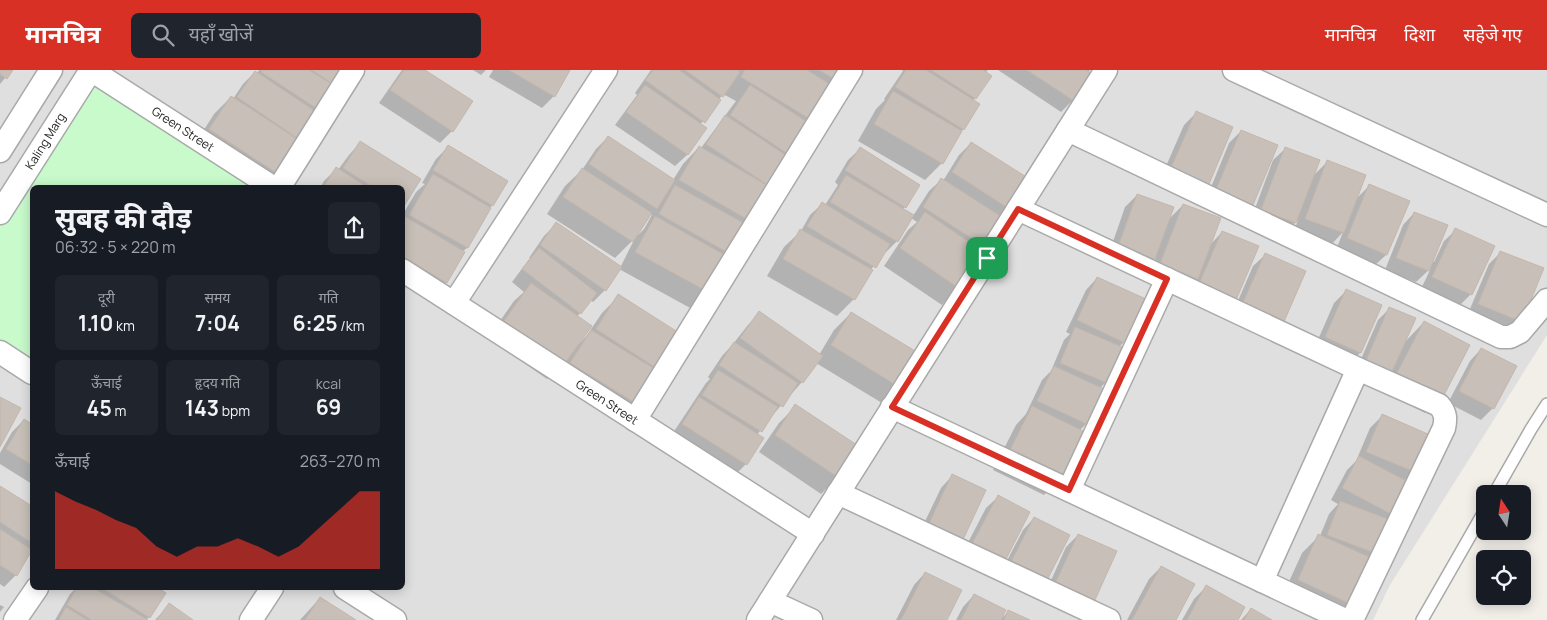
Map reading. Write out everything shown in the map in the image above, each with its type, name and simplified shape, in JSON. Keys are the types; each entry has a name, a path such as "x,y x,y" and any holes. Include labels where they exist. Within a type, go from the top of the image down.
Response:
{"street":[{"path":"0,151 51,70"},
{"name":"Green Street","path":"91,70 269,185"},
{"name":"Kaling Marg","path":"0,213 91,70"},
{"path":"281,185 353,70"},
{"path":"454,303 606,70"},
{"path":"634,420 851,70"},
{"path":"758,620 1106,70"},
{"path":"1234,70 1547,216"},
{"path":"1068,130 1501,337 1510,337 1520,332 1547,300"},
{"path":"1018,209 1358,369 1439,405 1444,410 1446,418 1444,428 1352,620"},
{"name":"Green Street","path":"405,272 812,534"},
{"path":"1069,490 1167,279"},
{"path":"0,352 30,372"},
{"path":"1262,581 1358,369"},
{"path":"892,407 1346,620"},
{"path":"838,493 1109,620"},
{"path":"16,620 35,590"},
{"path":"251,620 271,590"},
{"path":"348,590 395,620"},
{"path":"770,601 811,620"}],"lane":[{"path":"1499,485 1547,404"},
{"path":"1422,620 1476,526"}],"shaded area":[{"path":"0,70 1547,70 1547,335 1390,585 1373,620 0,620"}],"green space":[{"path":"91,70 271,185 30,185 30,372 0,352 0,213"}],"building":[{"path":"0,70 13,70 7,79 0,74"},
{"path":"262,70 309,70 335,86 319,110 261,72"},
{"path":"312,70 342,70 333,84"},
{"path":"404,70 425,70 473,101 453,132 390,90"},
{"path":"509,70 570,70 555,97"},
{"path":"653,70 679,70 721,100 705,123 645,80"},
{"path":"685,70 737,70 740,72 723,97"},
{"path":"745,70 807,70 834,87 813,121 741,77"},
{"path":"819,70 849,70 841,83"},
{"path":"906,70 926,70 980,104 964,130 895,87"},
{"path":"931,70 983,70 992,76 976,99"},
{"path":"1027,70 1086,70 1092,74 1074,101"},
{"path":"255,71 321,115 303,142 237,97"},
{"path":"645,85 707,128 688,155 626,112"},
{"path":"750,85 815,127 794,158 730,115"},
{"path":"893,91 962,131 943,164 874,124"},
{"path":"231,96 305,144 283,177 209,129"},
{"path":"1196,111 1233,127 1209,184 1171,168"},
{"path":"725,115 793,160 774,189 706,144"},
{"path":"1241,130 1278,145 1253,205 1216,190"},
{"path":"608,136 675,180 657,209 589,164"},
{"path":"360,141 421,179 405,204 405,185 369,185 343,168"},
{"path":"971,142 1028,178 1008,208 952,172"},
{"path":"448,145 508,181 493,206 433,170"},
{"path":"699,146 770,187 750,221 679,180"},
{"path":"860,147 920,185 906,208 845,170"},
{"path":"1285,147 1320,160 1296,223 1261,210"},
{"path":"1327,160 1366,175 1344,233 1305,219"},
{"path":"336,167 363,185 325,185"},
{"path":"582,168 652,213 633,242 563,197"},
{"path":"433,174 491,208 468,248 409,215"},
{"path":"846,175 914,215 898,242 830,202"},
{"path":"941,178 1005,219 987,248 923,207"},
{"path":"1369,184 1410,201 1387,255 1347,238"},
{"path":"675,185 749,226 732,255 659,214"},
{"path":"1137,194 1174,207 1155,259 1118,247"},
{"path":"822,202 890,244 876,268 807,226"},
{"path":"1183,204 1221,218 1198,279 1160,264"},
{"path":"925,212 985,253 960,289 900,248"},
{"path":"1414,212 1448,225 1429,271 1396,258"},
{"path":"655,216 730,258 710,293 635,252"},
{"path":"405,217 465,252 447,283 405,258"},
{"path":"556,222 622,267 606,291 540,245"},
{"path":"1455,228 1495,246 1472,295 1432,277"},
{"path":"800,229 873,270 855,300 783,259"},
{"path":"1222,231 1259,246 1236,300 1199,284"},
{"path":"539,248 597,293 581,314 522,269"},
{"path":"1500,251 1544,268 1522,322 1478,304"},
{"path":"1265,253 1306,271 1283,324 1242,305"},
{"path":"1097,277 1146,299 1125,343 1077,320"},
{"path":"531,283 592,326 565,363 504,321"},
{"path":"1346,289 1382,305 1361,353 1325,337"},
{"path":"618,294 684,336 661,371 596,329"},
{"path":"1389,307 1416,318 1391,374 1365,363"},
{"path":"759,311 823,356 803,383 740,338"},
{"path":"851,312 920,354 899,387 831,345"},
{"path":"1424,321 1470,345 1443,397 1397,373"},
{"path":"1075,327 1122,347 1107,383 1060,363"},
{"path":"591,330 658,371 637,404 570,363"},
{"path":"734,342 798,383 783,407 719,365"},
{"path":"1481,348 1517,366 1494,409 1459,391"},
{"path":"1054,366 1104,389 1087,424 1037,401"},
{"path":"718,370 778,407 762,432 702,395"},
{"path":"0,397 21,408 0,447"},
{"path":"699,397 764,438 747,465 682,424"},
{"path":"795,404 860,447 839,478 775,435"},
{"path":"1032,406 1085,432 1062,479 1009,452"},
{"path":"1382,414 1430,435 1415,472 1366,452"},
{"path":"24,419 30,423 30,464 6,449"},
{"path":"1359,456 1410,483 1393,515 1342,488"},
{"path":"952,474 986,490 962,542 928,526"},
{"path":"0,486 30,505 30,542 0,522"},
{"path":"998,495 1030,512 1005,561 972,544"},
{"path":"1340,501 1393,521 1380,555 1327,535"},
{"path":"1034,517 1070,535 1045,584 1009,566"},
{"path":"0,529 30,549 30,553 17,576 0,565"},
{"path":"1078,534 1117,551 1094,602 1055,584"},
{"path":"1318,534 1376,560 1355,606 1298,580"},
{"path":"1161,566 1195,584 1176,620 1132,620"},
{"path":"925,572 962,590 947,620 901,620"},
{"path":"1206,585 1245,607 1238,620 1187,620"},
{"path":"76,590 96,590 148,620 92,620 67,605"},
{"path":"105,590 161,590 166,593 150,618"},
{"path":"974,594 1006,610 1001,620 961,620"},
{"path":"320,597 356,620 305,620"},
{"path":"169,603 193,620 157,620"},
{"path":"66,607 87,620 59,620"},
{"path":"1251,608 1272,620 1244,620"},
{"path":"1008,610 1030,620 1004,620"}],"route":[{"path":"1018,209 1167,279 1069,490 892,407 987,258 1018,209"}]}
